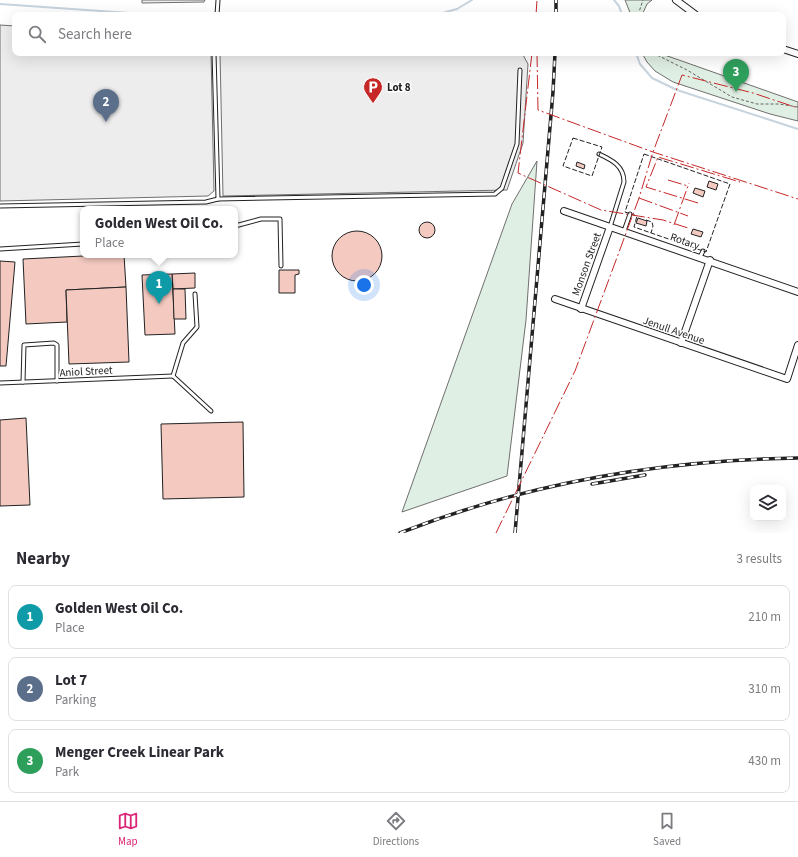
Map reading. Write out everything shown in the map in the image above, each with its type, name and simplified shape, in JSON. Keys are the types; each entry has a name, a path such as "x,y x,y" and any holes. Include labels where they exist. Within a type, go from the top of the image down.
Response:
{"street":[{"path":"676,0 692,12"},
{"path":"786,50 798,53"},
{"name":"Rotary","path":"564,211 610,227 701,254 710,260 798,292"},
{"name":"Monson Street","path":"581,309 610,227"},
{"path":"681,343 710,260"},
{"name":"Jenull Avenue","path":"555,299 787,379 798,345"}],"lane":[{"path":"218,0 218,12"},
{"path":"214,56 218,200"},
{"path":"0,206 495,194 502,188 517,144 520,70"},
{"path":"599,154 611,159 624,175 624,182 610,227"},
{"path":"624,231 630,214"},
{"path":"238,225 261,219 280,219 281,266"},
{"path":"0,249 80,244"},
{"path":"195,294 197,326 182,343 173,376 211,412"},
{"path":"23,382 24,345 54,343 57,346 57,381"},
{"name":"Aniol Street","path":"0,383 173,376"}],"path":[{"path":"639,12 643,0"},
{"path":"659,56 687,70 732,98 751,103 779,104 798,107"}],"green space":[{"path":"625,0 652,0 647,4 643,12 630,12"},
{"path":"644,56 668,56 798,102 798,121 770,114 673,82 655,71"},
{"path":"537,161 526,320 507,476 402,512 512,204"}],"shaded area":[{"path":"142,0 205,0 204,2 142,3"},
{"path":"0,25 12,26 12,56 211,56 214,191 208,196 0,201"},
{"name":"Lot 8","path":"220,56 524,56 528,64 523,143 507,190 223,196"}],"building":[{"path":"577,162 585,165 584,169 576,166"},
{"path":"709,181 718,184 716,190 707,187"},
{"path":"695,188 705,191 703,197 693,193"},
{"path":"638,218 647,221 646,226 636,223"},
{"path":"427,222 433,224 435,230 433,236 427,238 421,236 419,230 421,224"},
{"path":"693,229 703,232 701,237 691,234"},
{"path":"357,231 371,235 378,242 382,256 378,270 371,277 357,281 343,277 336,270 332,256 336,242 343,235"},
{"path":"80,256 80,258 124,258 126,287 66,290 67,322 26,324 23,259"},
{"path":"0,261 15,262 6,366 0,366"},
{"path":"279,270 299,270 299,274 295,275 295,293 279,293"},
{"path":"195,273 195,288 173,289 172,274"},
{"path":"172,274 175,334 145,335 142,275"},
{"path":"126,287 129,362 69,364 66,290"},
{"path":"173,289 185,289 186,319 174,319"},
{"path":"26,418 30,505 0,506 0,420"},
{"path":"243,422 244,497 163,499 161,424"}],"waterway":[{"path":"446,12 457,9 472,0"},
{"path":"614,0 619,6 621,12"},
{"path":"0,4 115,12"},
{"path":"637,56 640,64 652,78 677,90 798,129"}],"railway":[{"path":"556,0 556,12"},
{"path":"515,533 555,56"},
{"path":"400,533 497,500 596,478 646,469 696,464 798,458"},
{"path":"592,484 645,475"}],"fence":[{"path":"573,138 602,147 592,176 563,166 573,138"},
{"path":"644,154 730,184 706,252 634,227 637,216 625,212 644,154"},
{"path":"646,220 652,222 653,226 651,233"}],"power":[{"path":"536,12 537,0"},
{"path":"532,56 518,173 601,210 663,220 688,228"},
{"path":"537,56 538,110 653,152 798,199"},
{"path":"496,533 575,371 639,198 653,152 682,75 753,93 798,108"},
{"path":"698,203 646,187 658,157 740,182"},
{"path":"668,180 688,186"},
{"path":"674,225 689,183"},
{"path":"639,198 688,216"}],"place":[{"name":"Menger Creek Linear Park","path":"736,92"},
{"name":"Lot 8","path":"373,104"},
{"name":"Lot 7","path":"106,122"},
{"name":"Golden West Oil Co.","path":"159,304"}]}
